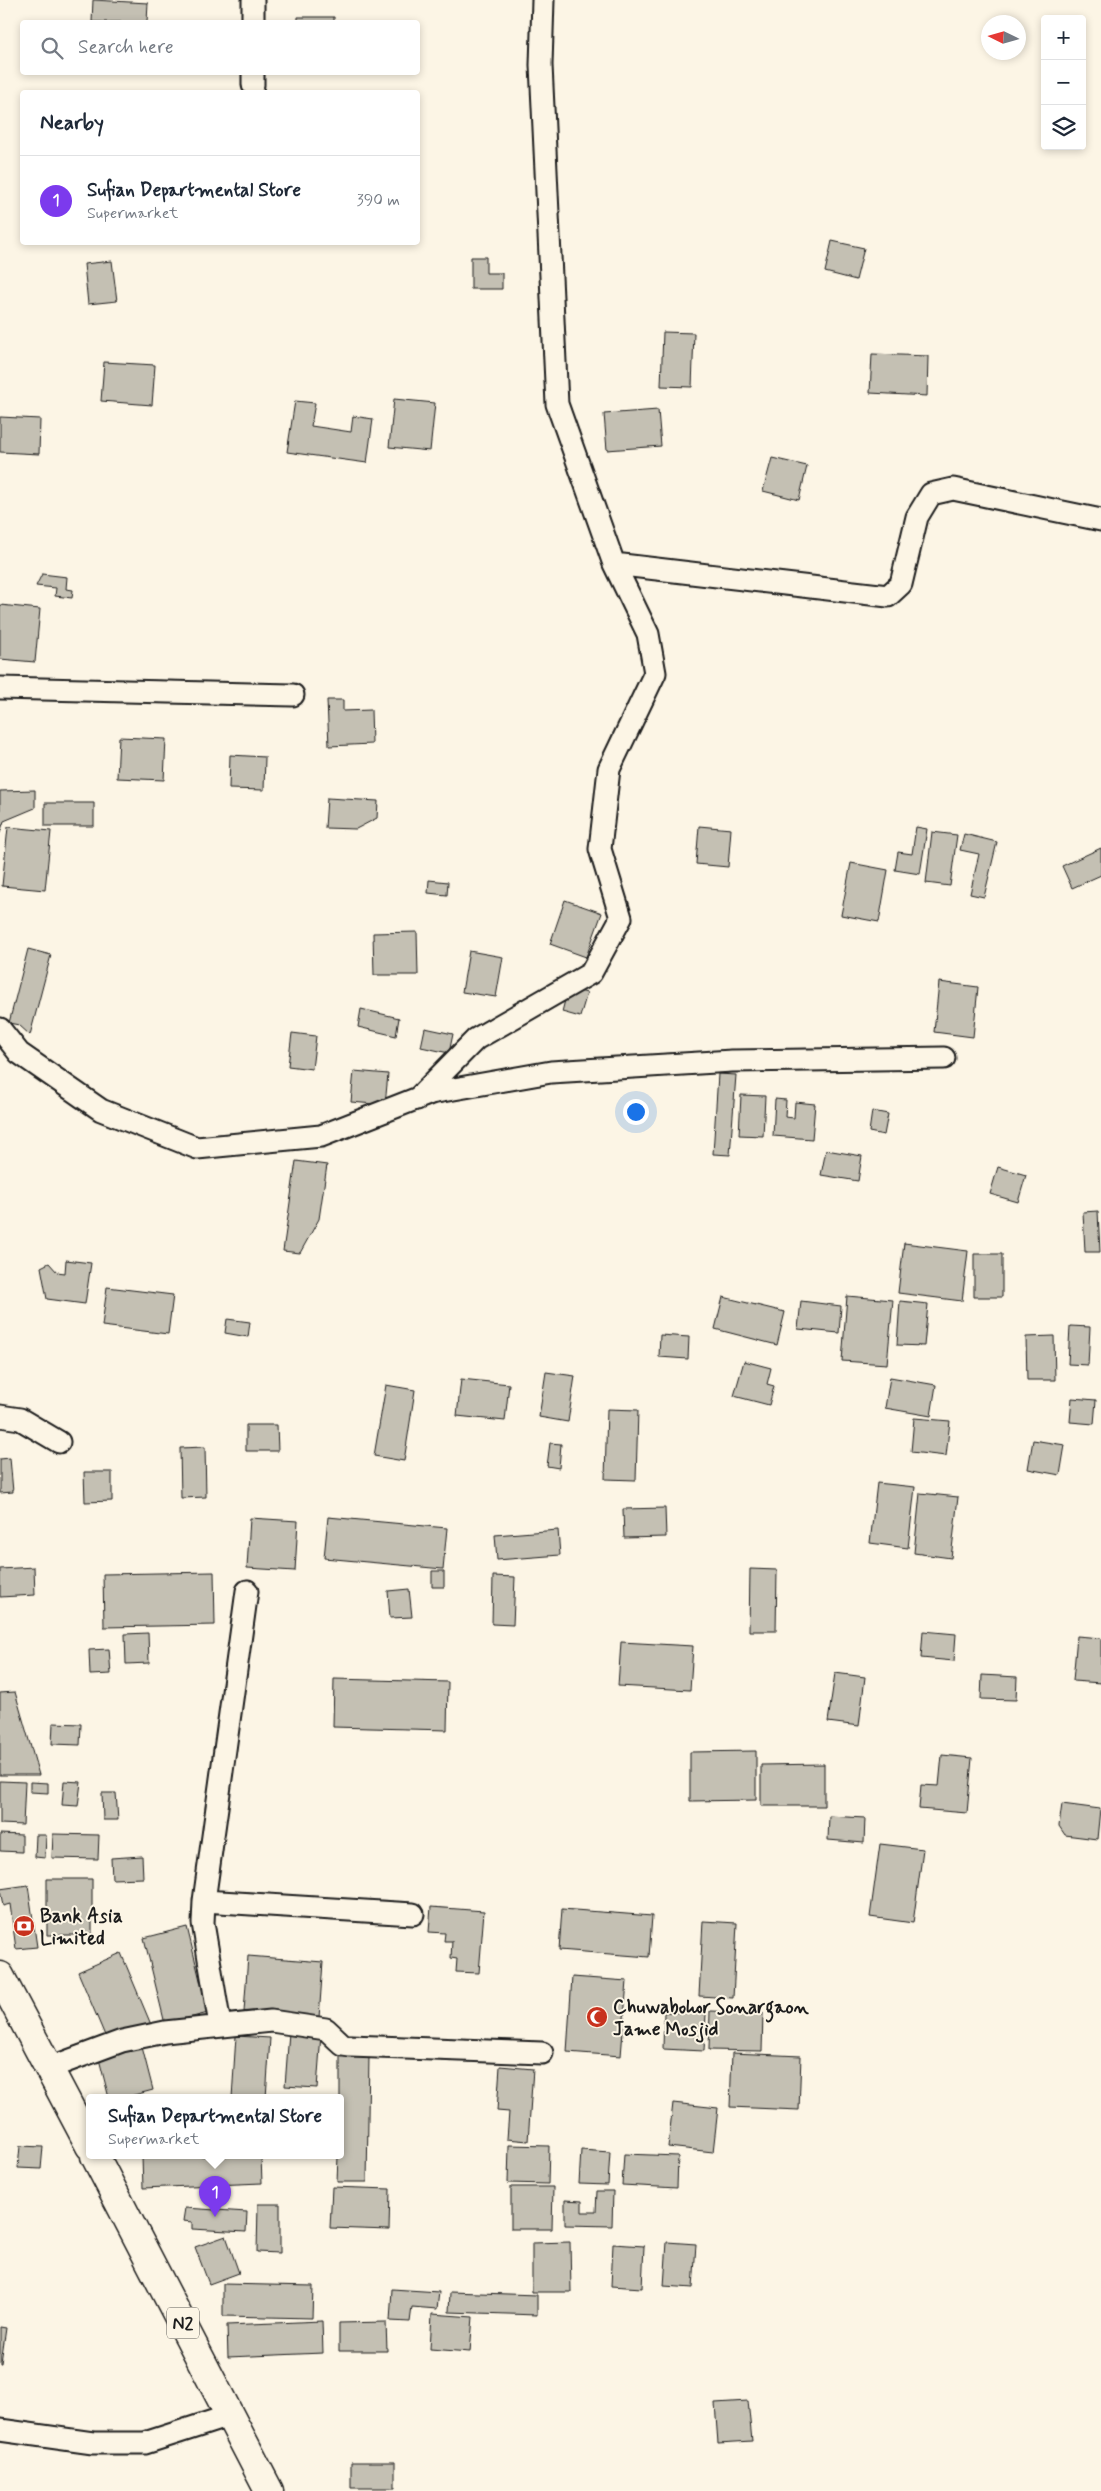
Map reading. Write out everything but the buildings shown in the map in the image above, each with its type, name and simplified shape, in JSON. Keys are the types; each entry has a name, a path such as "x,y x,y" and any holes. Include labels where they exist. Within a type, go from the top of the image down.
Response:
{"highway":[{"path":"0,1976 86,2138"},
{"name":"N2","path":"97,2159 232,2416 269,2491"}],"street":[{"path":"253,20 254,0"},
{"path":"417,1099 476,1038 591,973 621,918 600,849 609,769 655,672 648,634 614,564 557,404 541,65 543,0"},
{"path":"614,564 723,575 888,596 901,584 917,517 931,494 953,489 1101,520"},
{"path":"0,688 293,696"},
{"path":"0,1029 19,1053 101,1110 197,1148 321,1136 431,1093 551,1072 732,1061 944,1058"},
{"path":"0,1416 20,1419 59,1442"},
{"path":"220,2025 204,1923 204,1901 247,1591"},
{"path":"204,1901 413,1914"},
{"path":"49,2068 122,2041 165,2032 271,2021 326,2029 343,2045 350,2046 542,2053"},
{"path":"0,2430 93,2443 145,2443 232,2416"}],"place":[{"name":"Bank Asia Limited","path":"24,1926"},
{"name":"Chuwabohor Sonargaon Jame Mosjid","path":"597,2017"},
{"name":"Sufian Departmental Store","path":"215,2217"}]}
